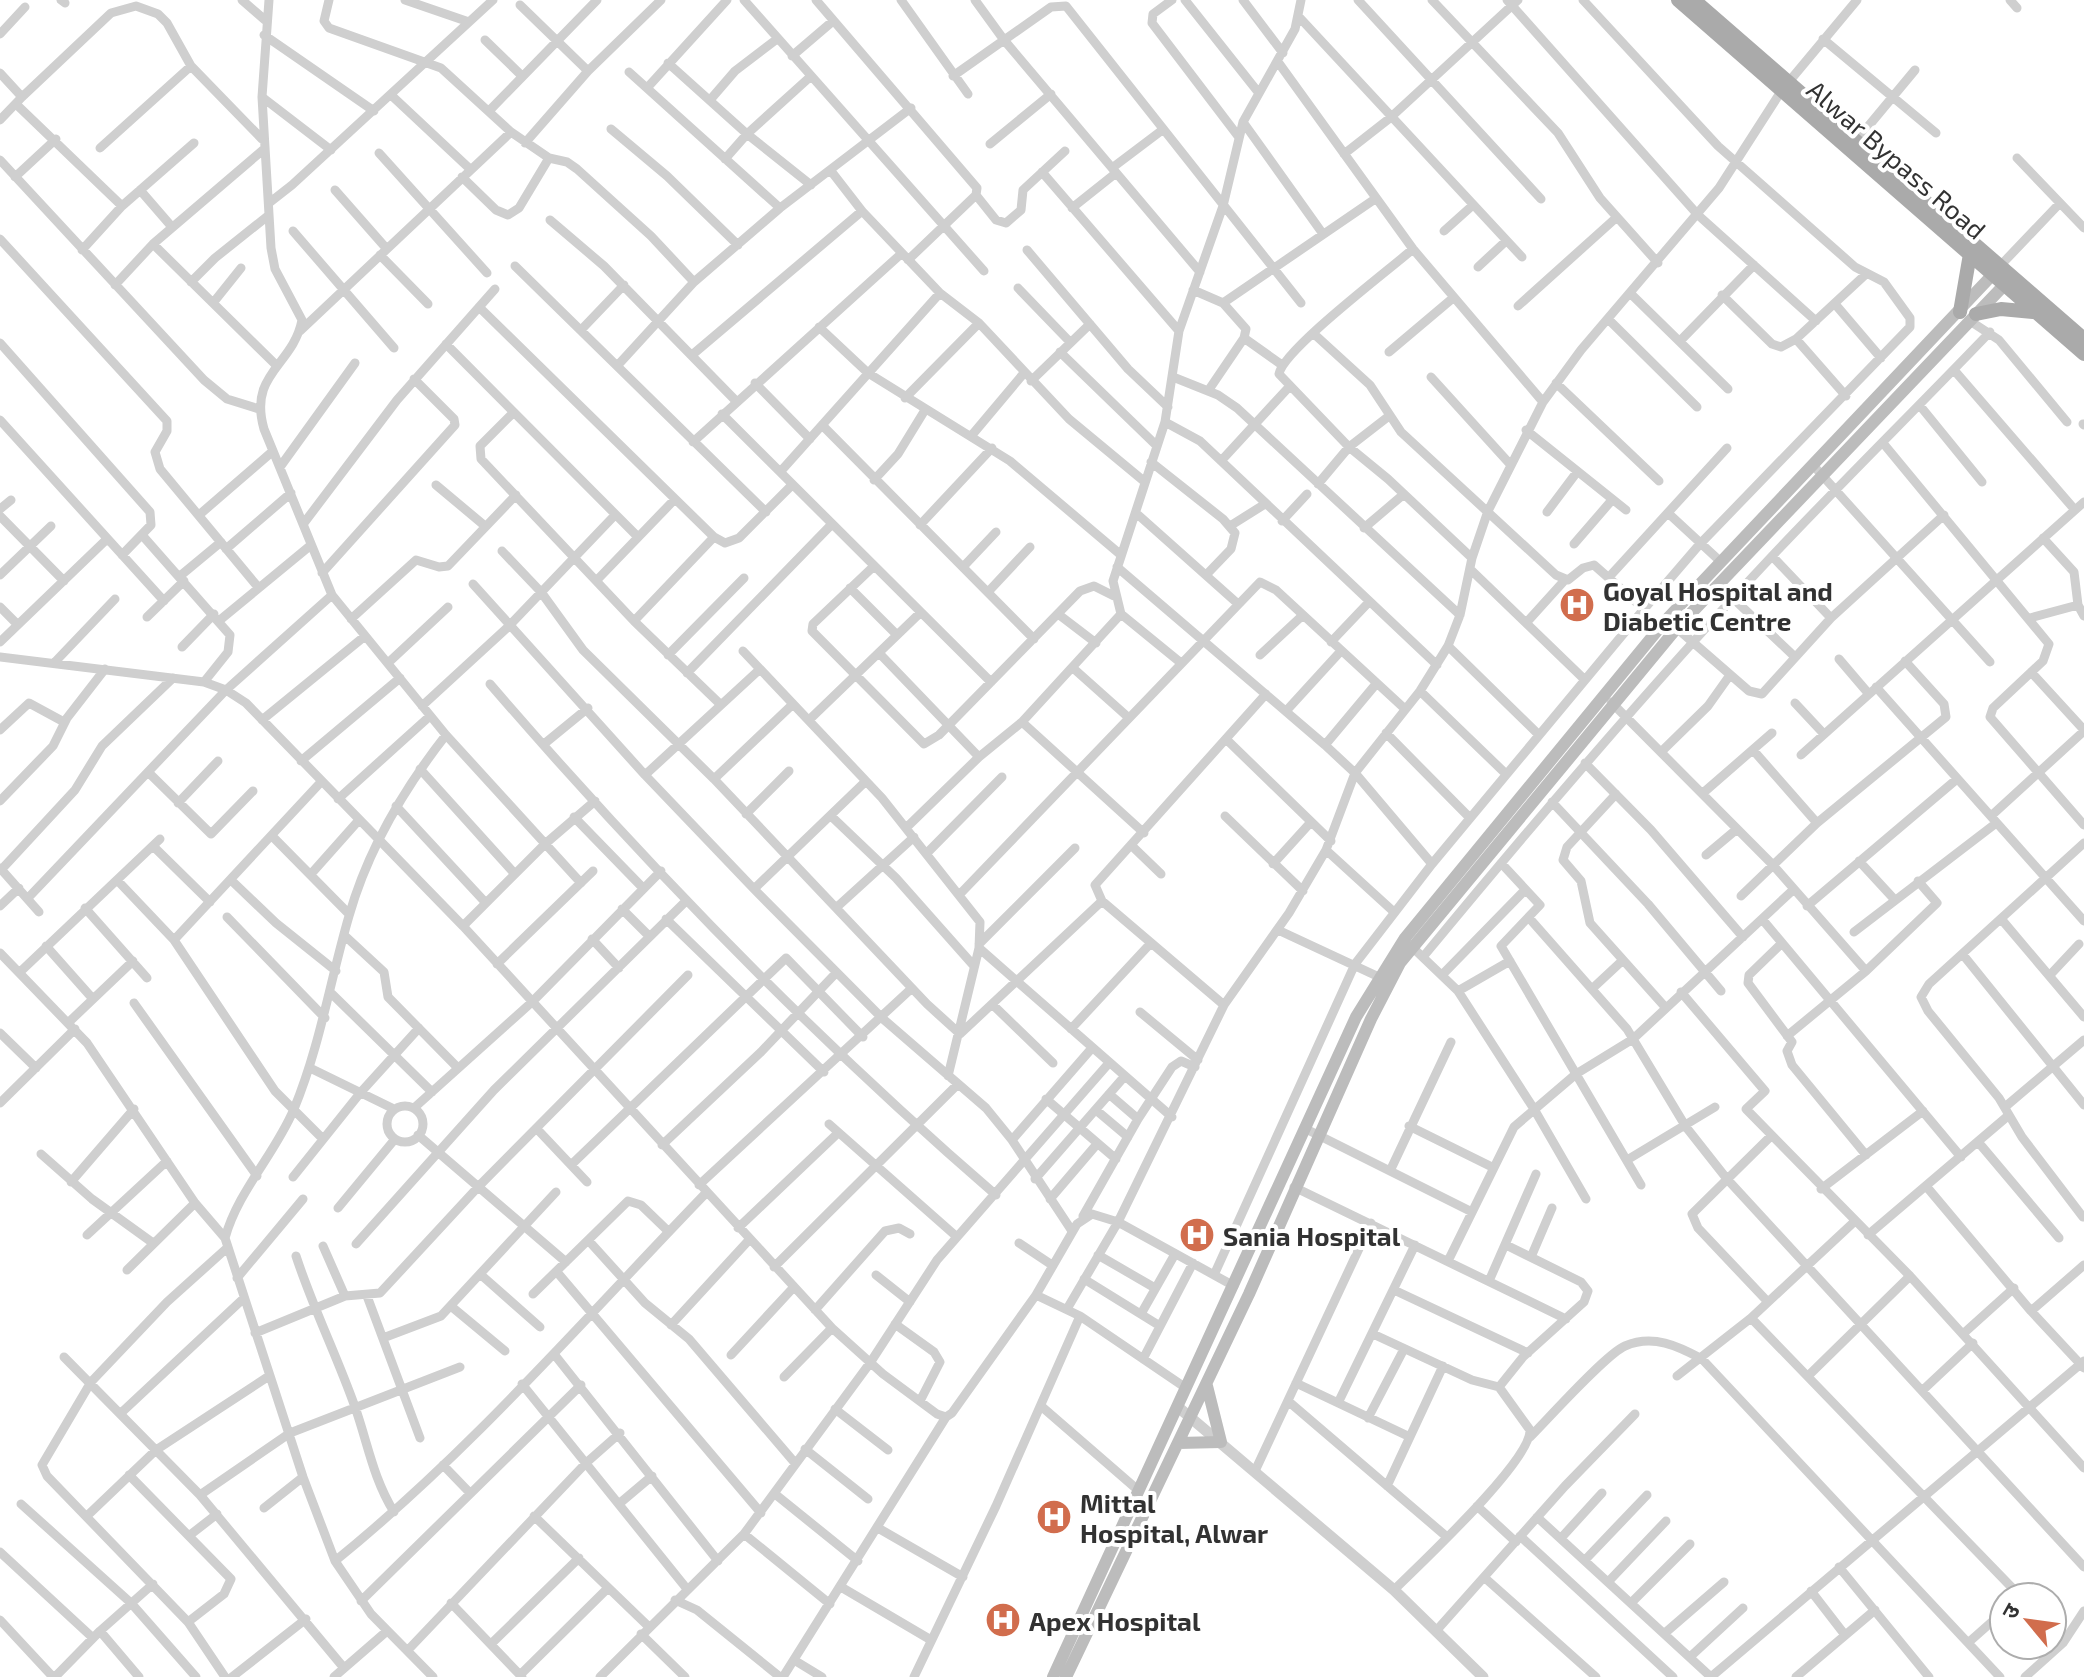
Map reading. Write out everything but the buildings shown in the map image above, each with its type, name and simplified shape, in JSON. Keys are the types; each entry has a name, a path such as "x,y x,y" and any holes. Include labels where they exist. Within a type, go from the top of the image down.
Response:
{"main road":[{"name":"Alwar Bypass Road","path":"1678,0 1856,141 2084,354"},
{"name":"Alwar Bypass Road","path":"1694,0 1970,254 2002,276"},
{"path":"1969,315 1970,254"},
{"path":"1053,1677 1234,1286 1384,991 1414,948 1607,699 1721,562 1969,315 2002,276 2084,339"},
{"path":"1969,315 2001,309 2037,313"},
{"path":"1671,624 1720,586 1816,469"},
{"path":"1066,1677 1207,1386 1294,1187 1356,1017 1379,977 1414,948"},
{"path":"1178,1443 1221,1442 1207,1386"}],"street":[{"path":"242,0 265,20"},
{"path":"269,0 264,35 262,139 272,260 300,312 300,331"},
{"path":"329,0 324,21 329,28 441,68 525,143 549,158 567,162 577,169 651,236 694,282"},
{"path":"405,0 469,22"},
{"path":"269,203 493,0"},
{"path":"489,111 597,0"},
{"path":"525,143 588,71 661,0"},
{"path":"647,88 727,0"},
{"path":"744,0 984,271"},
{"path":"816,0 974,183 976,195 996,220 1006,223 1021,210 1023,190 1065,151"},
{"path":"901,0 968,94"},
{"path":"975,0 1004,40 1200,272"},
{"path":"1172,0 1153,14 1152,23 1238,136"},
{"path":"1185,0 1258,92"},
{"path":"1243,0 1375,199 1453,298 1543,402"},
{"path":"1181,663 1121,614 1113,581 1165,422 1179,331 1223,206 1238,136 1258,92 1300,18 1301,0"},
{"path":"1358,0 1541,199"},
{"path":"1432,0 1558,133 1587,182 1658,263"},
{"path":"1214,1275 1355,964 1432,864 1699,545 1907,332 1911,322 1884,282 1865,275 1736,163 1583,0"},
{"path":"1067,1309 1118,1222 1172,1117 1224,1005 1278,930 1328,845 1355,773 1420,691 1448,646 1460,615 1472,558 1488,511 1526,430 1556,383 1698,215 1736,163 1785,86 1857,0"},
{"path":"1344,154 1390,118 1513,2 1698,215 1816,321"},
{"path":"953,76 1051,7 1056,4 1066,6 1161,131 1301,303"},
{"path":"520,5 588,71"},
{"path":"0,34 25,7"},
{"path":"0,120 111,13 126,7 148,8 167,23 191,66 262,139"},
{"path":"1300,18 1522,257"},
{"path":"792,56 833,21"},
{"path":"264,35 374,111"},
{"path":"710,100 735,71 777,39"},
{"path":"1823,39 1936,133"},
{"path":"485,40 521,75"},
{"path":"668,63 747,134 811,185"},
{"path":"100,148 191,66"},
{"path":"1856,141 1915,70"},
{"path":"629,72 780,208"},
{"path":"0,73 19,101 122,206"},
{"path":"725,159 747,134 810,77"},
{"path":"990,144 1051,94"},
{"path":"391,95 466,173 496,210 508,215 519,208 549,158"},
{"path":"262,97 331,150"},
{"path":"618,365 694,282 780,208 911,108"},
{"path":"1243,122 1323,234"},
{"path":"611,129 667,176 738,245"},
{"path":"1072,208 1161,131"},
{"path":"511,132 300,331 266,380 259,409 332,595 446,735 581,883"},
{"path":"15,177 56,139"},
{"path":"82,250 122,206 194,143"},
{"path":"115,285 153,244 263,150"},
{"path":"379,153 427,211 487,273"},
{"path":"2017,158 2084,228"},
{"path":"0,160 216,391 227,399 259,409"},
{"path":"831,171 862,211 940,293 979,323 1069,419 1145,482"},
{"path":"1042,172 1179,331"},
{"path":"140,190 172,227"},
{"path":"335,190 428,304"},
{"path":"693,442 819,327 942,227 976,195"},
{"path":"1223,303 1375,199"},
{"path":"2002,276 2060,203"},
{"path":"1444,231 1473,205"},
{"path":"692,355 862,211"},
{"path":"191,282 222,252 269,215"},
{"path":"1518,306 1617,217"},
{"path":"550,220 624,285 736,401"},
{"path":"293,231 342,292 394,348"},
{"path":"0,239 167,421 167,431 155,452 156,462 258,587"},
{"path":"1478,267 1506,241"},
{"path":"153,244 276,365"},
{"path":"1413,249 1313,333 1282,365 1279,374 1349,447 1472,558"},
{"path":"1027,250 1128,369 1168,407"},
{"path":"1680,341 1754,265"},
{"path":"515,266 766,512"},
{"path":"213,303 241,268"},
{"path":"1722,295 1776,347 1796,339 1865,275"},
{"path":"581,330 624,285"},
{"path":"1018,288 1070,342"},
{"path":"304,523 414,379 495,289"},
{"path":"1193,290 1223,303 1243,324 1244,338 1208,391"},
{"path":"781,471 940,293"},
{"path":"1631,294 1728,389"},
{"path":"1389,352 1453,298"},
{"path":"1835,304 1881,358"},
{"path":"479,307 714,537 725,543 734,542 792,485"},
{"path":"1969,315 1990,332 2067,422"},
{"path":"1608,319 1697,407"},
{"path":"905,398 979,323"},
{"path":"1031,381 1090,324"},
{"path":"819,327 868,373 992,448 1121,555"},
{"path":"1586,1199 1534,1109 1458,991 1414,948 1501,863 1585,763 1772,556 1921,407 1990,332"},
{"path":"1313,333 1370,385 1401,432 1564,581"},
{"path":"1244,338 1282,365"},
{"path":"1796,339 1846,396"},
{"path":"0,343 150,512 152,521 122,555"},
{"path":"446,344 512,414 638,537"},
{"path":"1060,352 1157,446"},
{"path":"280,467 355,363"},
{"path":"1954,370 2075,510"},
{"path":"972,435 1024,373"},
{"path":"1173,377 1227,400 1460,615"},
{"path":"1431,377 1509,463"},
{"path":"322,573 455,425 454,419 414,379"},
{"path":"755,383 810,439"},
{"path":"1556,383 1659,481"},
{"path":"1221,461 1289,387"},
{"path":"1921,407 1982,482"},
{"path":"874,480 898,454 925,410"},
{"path":"512,414 484,441 478,453 634,621 720,704"},
{"path":"722,414 991,682"},
{"path":"1318,484 1349,447 1389,416"},
{"path":"0,420 164,601"},
{"path":"1165,422 1191,434 1437,665"},
{"path":"822,425 1034,639"},
{"path":"1526,430 1626,510"},
{"path":"1883,443 2030,618 2049,649 2031,672 1993,708 1990,717 2084,825"},
{"path":"920,525 992,448"},
{"path":"1610,576 1727,448"},
{"path":"199,515 273,451"},
{"path":"1151,462 1230,526 1235,541 1207,574"},
{"path":"1816,469 1990,662"},
{"path":"1547,512 1577,472"},
{"path":"436,485 485,526"},
{"path":"147,617 182,579 291,493"},
{"path":"1282,521 1307,494"},
{"path":"1364,528 1404,494"},
{"path":"351,619 416,560 448,566 516,495"},
{"path":"597,580 675,499"},
{"path":"0,509 11,500"},
{"path":"1574,544 1612,500"},
{"path":"1801,755 2084,502"},
{"path":"1230,526 1265,504"},
{"path":"1136,513 1237,603"},
{"path":"1668,513 1699,545 1721,562"},
{"path":"422,706 509,626 615,515"},
{"path":"1671,624 1758,695 1831,618 1944,515"},
{"path":"0,516 64,581"},
{"path":"687,673 832,524"},
{"path":"0,575 51,526"},
{"path":"963,567 996,532"},
{"path":"142,535 230,635 231,645 204,682"},
{"path":"634,621 714,537"},
{"path":"2043,538 2081,578 2078,605 2084,616"},
{"path":"0,642 107,539"},
{"path":"182,647 311,545"},
{"path":"988,592 1030,547"},
{"path":"502,551 541,592 583,650 714,779 912,988 960,1034"},
{"path":"1772,556 1831,618"},
{"path":"874,566 811,628 924,744 949,725 1086,587 1094,586 1115,596"},
{"path":"1527,622 1564,581 1588,566 1600,568 1644,609"},
{"path":"1117,567 1287,710 1355,773 1432,864"},
{"path":"1470,569 1584,679"},
{"path":"668,655 744,578"},
{"path":"960,894 1255,585 1264,583 1303,615 1405,709"},
{"path":"473,584 588,708 645,775 836,973 882,1018 986,1108 1012,1140 1072,1231"},
{"path":"1720,586 1795,657"},
{"path":"850,588 896,634"},
{"path":"28,898 226,690 332,595"},
{"path":"54,663 115,599"},
{"path":"1331,642 1369,602"},
{"path":"2030,618 2078,605"},
{"path":"0,607 17,624"},
{"path":"388,663 448,607"},
{"path":"809,720 920,613"},
{"path":"1058,614 1096,643"},
{"path":"906,828 979,757 1022,722 1121,614"},
{"path":"1260,655 1303,615"},
{"path":"262,720 365,636"},
{"path":"1448,646 1539,735"},
{"path":"743,651 866,781 980,922 979,946 948,1076"},
{"path":"1287,710 1340,652"},
{"path":"879,653 979,757"},
{"path":"0,657 204,682 226,690 262,720 463,926 832,1328 870,1363 946,1417"},
{"path":"1839,659 1919,738 2084,921"},
{"path":"1741,896 1817,823 1944,719 1948,711 1905,661"},
{"path":"1073,668 1129,718"},
{"path":"0,801 53,746 64,722 105,669"},
{"path":"645,775 759,670"},
{"path":"1854,932 1993,820 2084,731 2031,672"},
{"path":"1662,751 1708,706 1730,675"},
{"path":"39,912 1,869 83,780 102,746 173,678"},
{"path":"301,761 400,678"},
{"path":"490,684 661,871 685,902 917,1126 996,1195"},
{"path":"1325,745 1376,684"},
{"path":"1420,691 1506,774"},
{"path":"1224,1005 1102,901 1095,889 1097,881 1144,833 1266,694"},
{"path":"1607,699 1773,865 1866,971"},
{"path":"0,730 29,703 64,722"},
{"path":"1795,703 1823,733"},
{"path":"714,779 793,704"},
{"path":"544,744 588,708"},
{"path":"338,799 430,716"},
{"path":"1022,722 1144,833"},
{"path":"1386,733 1470,818"},
{"path":"1703,793 1772,733"},
{"path":"225,1677 188,1622 47,1476 42,1465 91,1382 226,1243 236,1209 293,1112 310,1068 332,994 349,914 378,838 420,769 446,735"},
{"path":"1227,740 1311,822 1328,845 1394,912"},
{"path":"1753,750 1817,823"},
{"path":"178,803 218,761"},
{"path":"1585,763 1743,937"},
{"path":"420,769 515,874"},
{"path":"746,814 789,771"},
{"path":"148,772 211,834 253,791"},
{"path":"927,853 1002,777"},
{"path":"1807,906 1957,779"},
{"path":"754,889 866,781"},
{"path":"174,940 321,782"},
{"path":"1616,794 1564,851 1563,860 1581,881 1590,923 1666,1008"},
{"path":"463,926 545,844 595,801"},
{"path":"1552,802 1705,969 1721,991"},
{"path":"396,806 485,902"},
{"path":"831,816 884,866 974,966"},
{"path":"1225,816 1303,891"},
{"path":"574,817 643,888"},
{"path":"311,874 359,820"},
{"path":"1273,864 1311,822"},
{"path":"1706,855 1737,829"},
{"path":"273,837 349,914"},
{"path":"837,907 914,837"},
{"path":"20,972 156,842 210,902"},
{"path":"2083,1217 2007,1111 1928,1011 1921,997 1929,984 1964,956 2084,843"},
{"path":"1132,846 1161,874"},
{"path":"979,946 1075,848"},
{"path":"1859,861 1894,899"},
{"path":"1501,863 1540,905 1530,919 1501,946 1641,1185"},
{"path":"497,964 593,871"},
{"path":"414,1108 532,1002 661,871"},
{"path":"117,880 174,940 260,1070 293,1112 323,1139"},
{"path":"232,881 276,923 336,971"},
{"path":"1787,1036 1866,971 1937,903 1918,881"},
{"path":"0,906 19,888"},
{"path":"1442,975 1525,890"},
{"path":"1448,1261 1514,1127 1576,1074 1633,1039 1793,890"},
{"path":"960,1034 1102,901"},
{"path":"356,1244 438,1150 685,902"},
{"path":"85,908 147,978"},
{"path":"622,909 649,936"},
{"path":"227,917 325,1018"},
{"path":"666,919 824,1072"},
{"path":"1530,919 1594,987 1633,1039 1686,1127 1727,1179 1806,1267 1924,1389 2084,1567"},
{"path":"1762,919 1833,1000 1961,1157"},
{"path":"2002,920 2084,1017"},
{"path":"1278,930 1379,977"},
{"path":"344,935 384,972 388,997 457,1067"},
{"path":"592,939 619,968"},
{"path":"1782,943 1747,978 1792,1042 1787,1051 1792,1065 1866,1155"},
{"path":"1071,1029 1150,944"},
{"path":"2050,975 2079,944"},
{"path":"46,946 93,999"},
{"path":"979,946 1172,1117"},
{"path":"0,953 72,1025 226,1243 303,1477 335,1561 361,1601 433,1677"},
{"path":"1964,956 2084,1105"},
{"path":"571,1165 743,996 786,958 863,1037"},
{"path":"1594,987 1623,960"},
{"path":"0,1103 36,1068 93,999 133,961"},
{"path":"1458,991 1510,961"},
{"path":"662,1145 781,1031 836,973"},
{"path":"255,1333 345,1296 367,1296 385,1289 479,1186 688,975"},
{"path":"699,1185 863,1037 912,988"},
{"path":"1681,992 1765,1091 1746,1109 1964,1333 2084,1468"},
{"path":"332,994 432,1092"},
{"path":"134,1003 257,1176"},
{"path":"993,1005 1053,1063"},
{"path":"1140,1012 1196,1063"},
{"path":"293,1177 361,1092 419,1028"},
{"path":"0,1033 36,1068"},
{"path":"1868,1235 1979,1143 2007,1111 2084,1040"},
{"path":"1390,1171 1451,1042"},
{"path":"1012,1140 1092,1048"},
{"path":"675,1600 697,1610 782,1677 946,1417 1036,1295 1151,1099 1178,1062 1196,1063"},
{"path":"604,1676 644,1630 744,1534 870,1363 937,1260 1025,1163 1109,1063"},
{"path":"310,1068 394,1109 414,1108 422,1119 418,1135 409,1141 395,1139 387,1128 394,1109"},
{"path":"1035,1179 1124,1077"},
{"path":"774,1267 877,1168 958,1084"},
{"path":"1109,1094 1138,1119"},
{"path":"1046,1099 1116,1159"},
{"path":"1627,1160 1715,1107"},
{"path":"71,1182 134,1109"},
{"path":"1096,1110 1128,1137"},
{"path":"1821,1189 1923,1111"},
{"path":"829,1124 957,1237"},
{"path":"1409,1126 1492,1167"},
{"path":"537,1129 587,1182"},
{"path":"1312,1131 1472,1212"},
{"path":"738,1228 838,1133"},
{"path":"418,1135 566,1262"},
{"path":"1767,1301 1692,1220 1694,1208 1771,1136"},
{"path":"338,1208 395,1139"},
{"path":"1979,1143 2059,1238"},
{"path":"1050,1199 1097,1144"},
{"path":"41,1154 71,1182 153,1243"},
{"path":"87,1235 167,1161"},
{"path":"1489,1281 1536,1174"},
{"path":"1537,1517 1711,1677 1926,1496 1977,1449 2083,1364 2031,1311 1926,1186"},
{"path":"1294,1187 1566,1319"},
{"path":"383,1338 430,1323 452,1307 556,1192"},
{"path":"335,1561 394,1512 443,1465 595,1313 706,1193"},
{"path":"237,1278 303,1199"},
{"path":"533,1294 628,1201 641,1205 669,1232"},
{"path":"127,1270 195,1203"},
{"path":"1531,1257 1552,1208"},
{"path":"1083,1216 1101,1215 1118,1222 1234,1286"},
{"path":"1677,1376 1751,1318 1854,1222"},
{"path":"1255,1471 1371,1223"},
{"path":"815,1310 885,1231 899,1228 910,1234"},
{"path":"588,1240 645,1303 689,1339 795,1463"},
{"path":"671,1325 749,1240"},
{"path":"1019,1243 1052,1265"},
{"path":"1338,1403 1415,1245"},
{"path":"1499,1387 1528,1353 1584,1302 1587,1288 1506,1245"},
{"path":"323,1246 345,1296"},
{"path":"1141,1314 1175,1254"},
{"path":"1098,1255 1155,1288"},
{"path":"296,1256 313,1308 355,1407 376,1483 394,1512"},
{"path":"1143,1359 1193,1263"},
{"path":"2031,1311 2084,1265"},
{"path":"557,1272 595,1313 629,1361 761,1513"},
{"path":"480,1274 540,1327"},
{"path":"876,1275 910,1302"},
{"path":"1809,1375 1910,1276"},
{"path":"1084,1279 1160,1326"},
{"path":"731,1355 793,1288"},
{"path":"1964,1333 2014,1288"},
{"path":"1394,1290 1528,1353"},
{"path":"1036,1295 1080,1316 1186,1388"},
{"path":"367,1296 420,1438"},
{"path":"121,1413 243,1299"},
{"path":"452,1307 505,1351"},
{"path":"914,1677 963,1577 1080,1316"},
{"path":"1751,1318 2005,1581"},
{"path":"895,1324 934,1352 940,1362 920,1401"},
{"path":"784,1377 832,1328"},
{"path":"1373,1334 1499,1387 1526,1423 1530,1437"},
{"path":"1394,1590 1477,1506 1523,1453 1530,1437 1623,1346 1649,1341 1675,1344 1702,1359 2000,1677"},
{"path":"1924,1389 1973,1343"},
{"path":"1368,1418 1404,1349"},
{"path":"554,1354 620,1433 718,1561"},
{"path":"64,1357 200,1495 344,1668"},
{"path":"1387,1486 1443,1366"},
{"path":"200,1495 290,1433 460,1367"},
{"path":"88,1515 156,1450 269,1376"},
{"path":"1296,1383 1410,1437"},
{"path":"522,1384 687,1589"},
{"path":"361,1601 581,1385"},
{"path":"1288,1401 1447,1537"},
{"path":"1041,1406 1139,1491"},
{"path":"1178,1407 1394,1590 1483,1677"},
{"path":"835,1409 888,1450"},
{"path":"1436,1631 1537,1517 1635,1414"},
{"path":"408,1650 534,1516 620,1433"},
{"path":"805,1449 868,1499"},
{"path":"443,1465 470,1493"},
{"path":"129,1475 229,1575 232,1584 188,1622"},
{"path":"620,1503 652,1476"},
{"path":"264,1508 303,1477"},
{"path":"1562,1537 1602,1493"},
{"path":"775,1494 858,1561"},
{"path":"1585,1560 1647,1495"},
{"path":"21,1504 131,1603 196,1677"},
{"path":"1477,1506 1673,1677"},
{"path":"190,1535 217,1514"},
{"path":"534,1516 608,1588 685,1677"},
{"path":"1609,1581 1666,1521"},
{"path":"878,1528 963,1577"},
{"path":"744,1534 830,1604"},
{"path":"1631,1603 1690,1544"},
{"path":"0,1552 96,1634 139,1677"},
{"path":"491,1644 579,1558"},
{"path":"1839,1567 1929,1677"},
{"path":"1485,1578 1596,1677"},
{"path":"1665,1633 1724,1582"},
{"path":"0,1620 54,1677 96,1634 153,1584"},
{"path":"841,1587 931,1640"},
{"path":"451,1603 521,1676 608,1588"},
{"path":"1811,1591 1845,1635"},
{"path":"1691,1656 1743,1608"},
{"path":"1804,1675 1875,1610"},
{"path":"2068,1635 2084,1611"},
{"path":"232,1677 306,1619"},
{"path":"1969,1642 1988,1625"},
{"path":"334,1677 387,1631"},
{"path":"794,1660 822,1677"},
{"path":"2025,1677 2043,1661"}],"place":[{"name":"Goyal Hospital and Diabetic Centre","path":"1577,605"},
{"name":"Sania Hospital","path":"1197,1235"},
{"name":"Mittal Hospital, Alwar","path":"1054,1517"},
{"name":"Apex Hospital","path":"1003,1620"}]}
